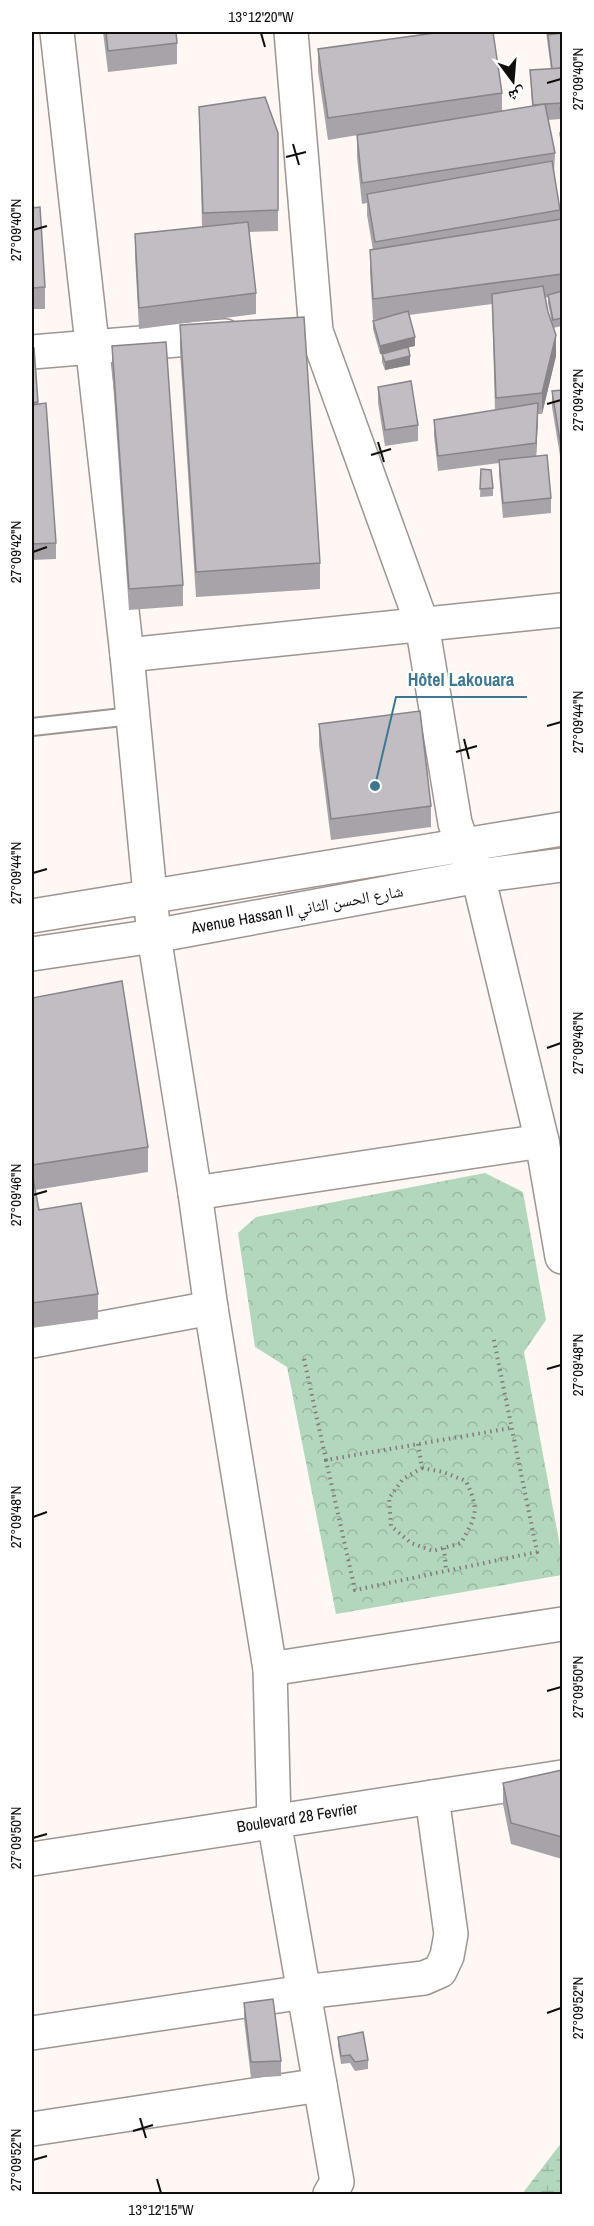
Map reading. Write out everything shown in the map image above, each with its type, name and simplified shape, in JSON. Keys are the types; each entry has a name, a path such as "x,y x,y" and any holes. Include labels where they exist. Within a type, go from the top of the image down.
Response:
{"street":[{"path":"57,32 127,655 149,897 211,1308 270,1669 274,1821 337,2182 330,2194"},
{"path":"291,32 316,331 422,624 455,823 462,846 478,876 542,1141 562,1257"},
{"path":"284,333 316,331"},
{"path":"32,352 251,334"},
{"path":"127,655 562,610"},
{"name":"Avenue Hassan II شارع الحسن الثاني","path":"32,916 562,829"},
{"name":"Avenue Hassan II شارع الحسن الثاني","path":"32,954 154,936 478,876 562,865"},
{"path":"195,1193 542,1141"},
{"path":"32,1341 211,1308"},
{"path":"270,1669 562,1624"},
{"name":"Boulevard 28 Fevrier","path":"32,1859 562,1778"},
{"path":"32,2033 304,1992 424,1978 440,1971 447,1956 451,1934 432,1797"},
{"path":"32,2129 320,2085"}],"lane":[{"path":"32,727 132,716"}],"path":[{"path":"304,1359 355,1590 537,1552 493,1336"},
{"path":"326,1460 511,1428"},
{"path":"418,1444 422,1468"},
{"path":"422,1468 443,1472 466,1481 474,1497 475,1517 461,1543 433,1551 411,1543 391,1526 389,1498 403,1479 422,1468"},
{"path":"444,1548 446,1571"}],"green space":[{"path":"485,1173 523,1192 546,1320 524,1352 562,1557 562,1575 336,1614 287,1367 255,1347 238,1233 256,1217"},
{"path":"562,2142 562,2194 522,2194"}],"building":[{"path":"106,32 176,32 177,43 108,51"},
{"path":"442,32 493,32 502,93 328,118 318,49"},
{"path":"562,33 562,68 552,69 548,35"},
{"path":"562,68 562,103 533,105 530,70"},
{"path":"265,97 278,133 278,210 203,213 199,107"},
{"path":"545,104 555,153 362,183 357,135"},
{"path":"552,161 560,210 375,242 367,194"},
{"path":"40,207 45,287 32,288 32,208"},
{"path":"562,219 562,274 373,299 370,250"},
{"path":"248,222 256,293 139,308 135,234"},
{"path":"543,286 548,312 556,335 542,393 496,398 492,294"},
{"path":"562,291 562,318 553,320 548,295"},
{"path":"408,311 415,337 380,346 373,321"},
{"path":"304,317 320,563 196,572 180,325"},
{"path":"166,342 183,585 129,589 112,346"},
{"path":"408,347 410,356 385,362 382,354"},
{"path":"32,348 34,348 38,402 32,403"},
{"path":"411,381 418,425 385,430 378,387"},
{"path":"562,390 562,453 552,391"},
{"path":"46,403 56,543 32,544 32,405"},
{"path":"538,403 536,443 438,456 434,420"},
{"path":"547,455 551,498 503,503 499,460"},
{"path":"481,469 491,470 493,488 480,489"},
{"path":"420,711 431,806 331,819 319,724"},
{"path":"122,981 148,1147 32,1165 32,998"},
{"path":"32,1173 39,1210 81,1203 98,1294 32,1303"},
{"path":"562,1770 562,1837 511,1823 503,1783"},
{"path":"273,1999 281,2061 251,2062 244,2003"},
{"path":"363,2032 368,2060 355,2062 350,2055 341,2056 338,2037"}],"place":[{"name":"Hôtel Lakouara","path":"375,786"}]}
